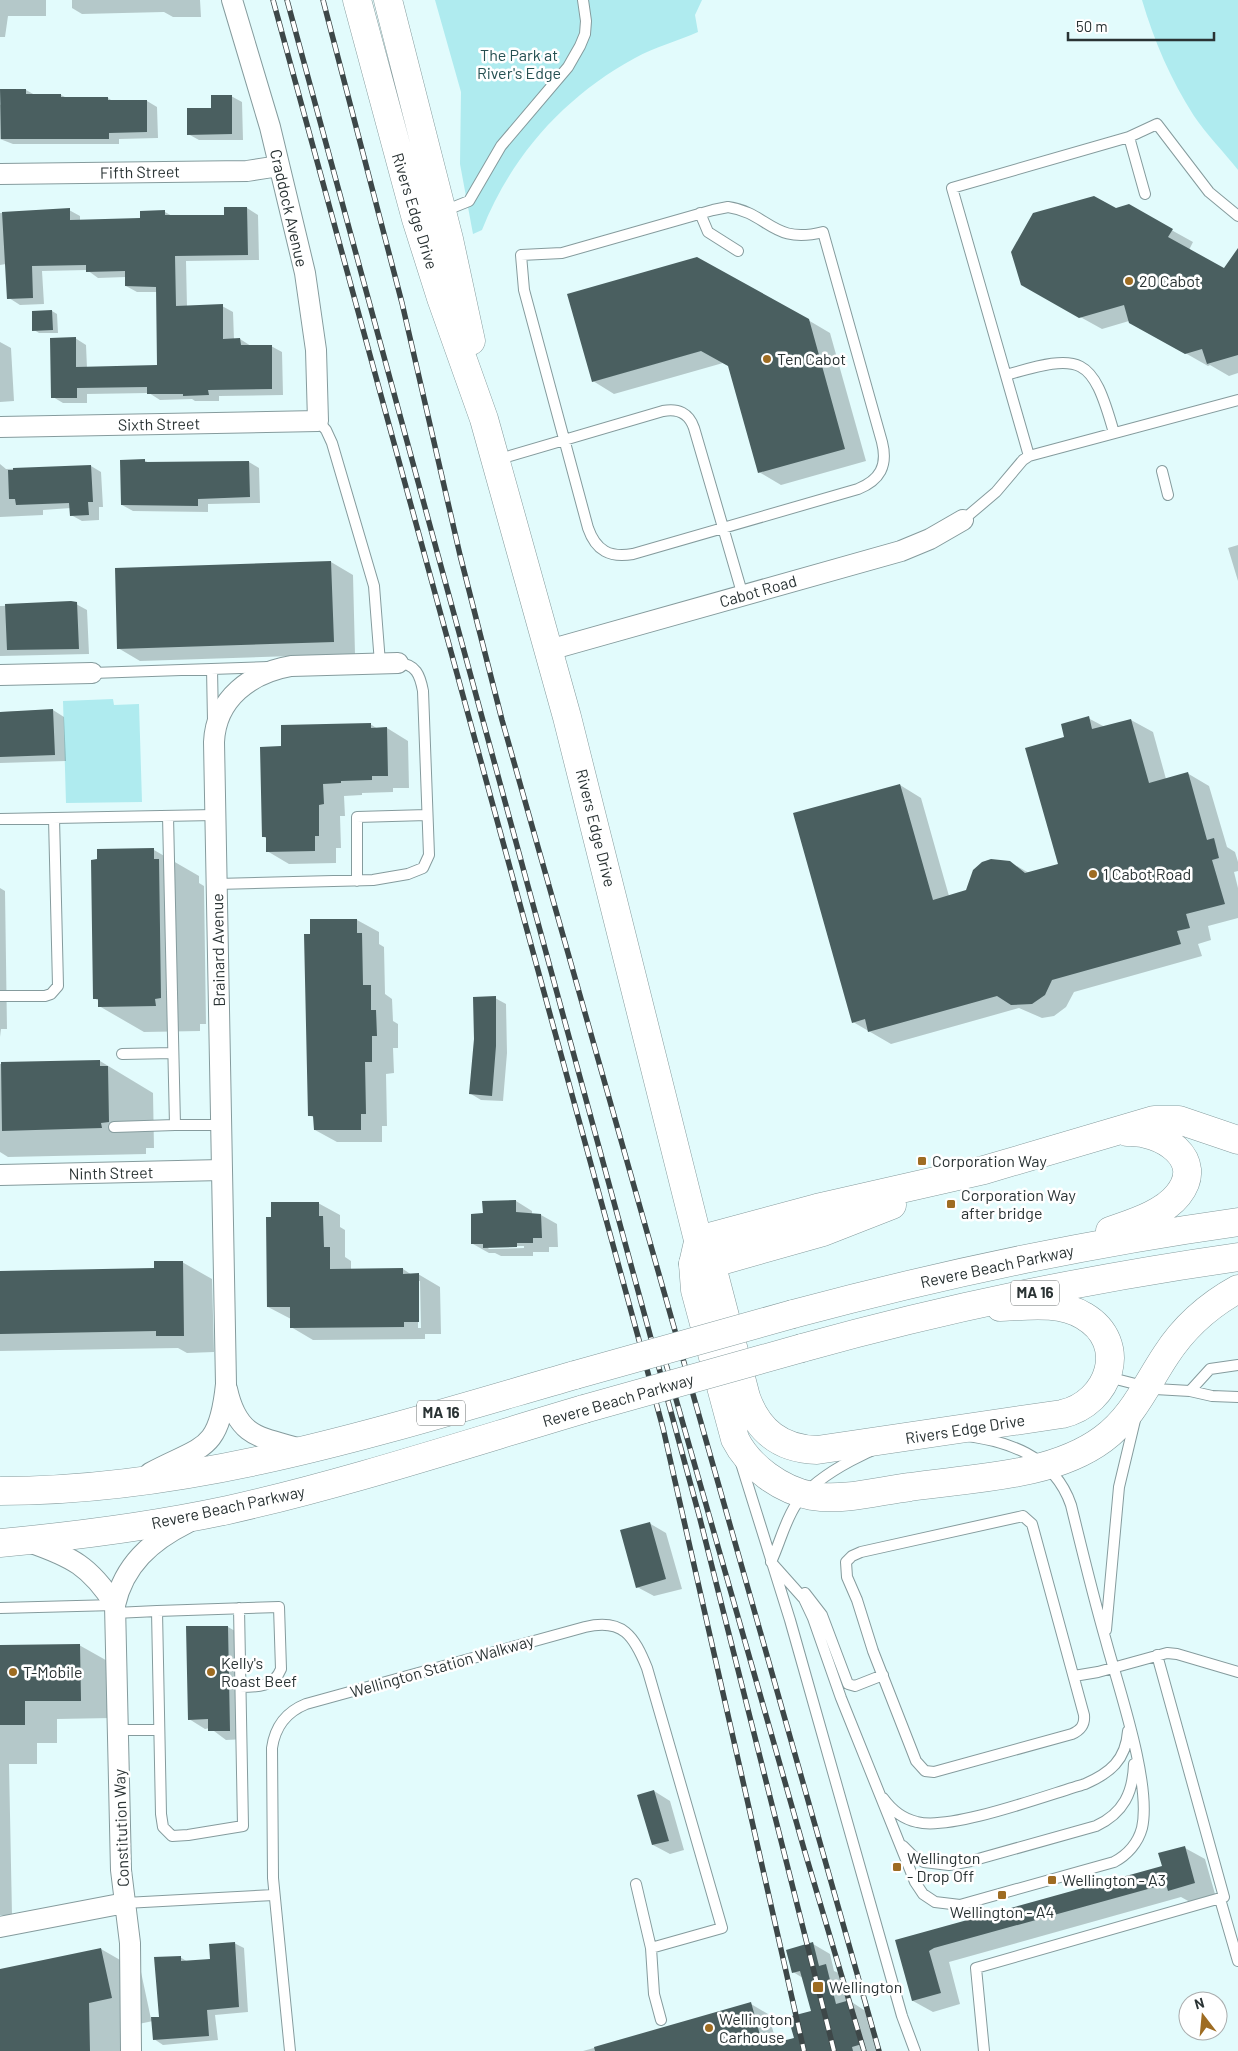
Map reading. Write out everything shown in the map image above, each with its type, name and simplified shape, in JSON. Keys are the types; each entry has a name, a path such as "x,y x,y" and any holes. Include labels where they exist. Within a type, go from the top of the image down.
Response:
{"main road":[{"name":"Rivers Edge Drive","path":"357,0 429,216"},
{"name":"Rivers Edge Drive","path":"388,0 444,306 484,419 549,650 595,823 700,1256 749,1405 756,1420 770,1435 790,1446 817,1450 1069,1412 1092,1400 1101,1389 1107,1377"},
{"path":"700,1256 823,1232 984,1170 1103,1136 1142,1122 1173,1119 1238,1140"},
{"path":"1028,1259 1140,1219 1165,1207 1181,1190 1186,1179 1186,1167 1181,1156 1167,1140 1153,1134 1139,1132 1103,1136"},
{"name":"Revere Beach Parkway","path":"0,1491 132,1482 221,1469 306,1450 889,1289 1028,1259 1165,1233 1238,1222"},
{"name":"Rivers Edge Drive","path":"700,1256 696,1298 732,1432 742,1452 758,1468 780,1483 805,1494 842,1496 1015,1472 1046,1466 1070,1458 1103,1439 1133,1411 1166,1355 1189,1325 1209,1308 1238,1289"},
{"name":"Revere Beach Parkway","path":"12,1542 128,1528 210,1514 323,1486 584,1409 802,1348 907,1321 1090,1282 1238,1258"},
{"path":"907,1321 1000,1307 1036,1306 1064,1308 1084,1316 1101,1332 1109,1356 1107,1377"}],"street":[{"name":"Craddock Avenue","path":"232,0 265,110 305,273 312,314 317,365 318,421"},
{"name":"Fifth Street","path":"0,174 246,170 279,166"},
{"name":"Sixth Street","path":"0,427 318,421"},
{"name":"Cabot Road","path":"549,650 906,549 935,537 963,520"},
{"name":"Brainard Avenue","path":"132,1482 202,1448 227,1413 214,742 218,717 233,694 258,676 275,669 292,666 389,663"},
{"path":"0,675 92,672"},
{"name":"Ninth Street","path":"0,1175 222,1170"},
{"path":"227,1413 246,1429 261,1438 306,1450"},
{"name":"Constitution Way","path":"131,2051 130,1943 121,1870 115,1609 123,1578 144,1551 168,1533 210,1514"},
{"path":"12,1542 73,1560 98,1580 115,1609"},
{"path":"0,1927 125,1903"}],"lane":[{"path":"429,216 469,201 501,146 568,67 585,34 586,21 583,0"},
{"path":"1029,456 952,188 1129,137 1157,124 1212,196 1238,216"},
{"path":"1129,137 1146,194"},
{"path":"720,208 734,208 790,235 806,236 823,232 885,456 882,472 864,487 633,554 614,556 604,552 596,545 590,534 524,290 521,255 562,253 700,213 720,208"},
{"path":"700,213 708,232 738,251"},
{"path":"1006,375 1054,362 1068,362 1080,367 1091,374 1100,387 1114,433"},
{"path":"963,520 989,500 1023,460 1029,456 1238,400"},
{"path":"496,460 663,411 680,411 692,422 743,596"},
{"path":"216,884 357,881 408,874 423,868 429,856 421,683 415,669 408,664 389,663 371,574 332,443 326,430 318,421"},
{"path":"1162,471 1168,495"},
{"path":"92,672 292,666"},
{"path":"212,668 214,742"},
{"path":"0,819 215,815"},
{"path":"357,881 357,817 427,815"},
{"path":"168,816 175,1126"},
{"path":"0,996 45,996 51,994 58,986 54,818"},
{"path":"122,1054 174,1053"},
{"path":"114,1127 221,1124"},
{"path":"1190,1391 1210,1369 1238,1365"},
{"path":"1107,1377 1164,1391 1190,1391 1212,1396 1238,1397"},
{"path":"1105,1639 1121,1472 1133,1425 1146,1388"},
{"path":"732,1432 790,1620 902,2016 915,2051"},
{"path":"959,1435 991,1439 1024,1452 1046,1466 1064,1486 1071,1504 1134,1748 1142,1791 1142,1827 1131,1849 1114,1862 979,1901 947,1905 931,1900 920,1890 896,1837 813,1618 804,1599 771,1562 792,1511 805,1494 836,1470 878,1450 917,1436 959,1435"},
{"path":"1023,1516 1027,1518 1032,1524 1074,1676 1084,1715 1084,1723 1080,1730 1072,1734 929,1772 921,1768 916,1761 845,1572 848,1559 861,1552 1023,1516"},
{"path":"771,1562 805,1593 822,1615 848,1684 855,1686 883,1675"},
{"path":"0,1608 157,1611 279,1607 281,1669 274,1681 257,1687 240,1687"},
{"path":"157,1611 161,1814 167,1832 178,1836 243,1826 239,1608"},
{"name":"Wellington Station Walkway","path":"290,2051 272,1862 272,1748 277,1729 289,1714 306,1704 585,1627 607,1624 621,1628 631,1636 647,1668 722,1928 651,1948"},
{"path":"1074,1676 1157,1655 1177,1654 1238,1672"},
{"path":"984,2051 976,1968 1224,1897 1157,1655"},
{"path":"874,1782 886,1802 906,1819 929,1824 957,1821 1085,1784 1108,1773 1123,1754 1127,1737 1127,1721"},
{"path":"118,1730 159,1730"},
{"path":"896,1837 909,1853 918,1859 935,1865 949,1865 972,1861 1096,1826 1113,1816 1127,1799 1134,1773 1134,1748"},
{"path":"636,1884 651,1948 654,1994 661,2020"},
{"path":"125,1903 274,1895"},
{"path":"1220,1898 1238,1961"}],"green space":[{"name":"The Park at River's Edge","path":"435,0 702,0 695,15 698,32 650,51 610,73 586,90 543,130 508,177 482,230 473,234 460,164 461,92"},
{"path":"1142,0 1238,0 1238,170 1199,123 1178,88 1164,60"},
{"path":"113,699 114,705 139,704 142,802 66,803 63,701"}],"building":[{"path":"0,89 26,89 26,94 61,94 61,97 108,97 108,100 147,100 147,132 109,133 109,139 1,139"},
{"path":"211,95 232,95 232,134 187,135 187,108 211,108"},
{"name":"20 Cabot","path":"1094,196 1116,208 1129,204 1173,229 1168,237 1224,268 1238,248 1238,355 1207,364 1202,349 1185,354 1129,323 1124,305 1079,318 1021,285 1011,252 1033,213"},
{"path":"224,207 247,207 248,255 175,256 176,306 223,304 223,339 240,338 241,345 272,345 272,389 208,390 209,395 183,396 183,394 147,394 147,387 77,388 77,398 51,398 50,338 76,337 76,367 157,365 156,287 125,286 125,271 86,272 86,265 32,266 33,298 7,299 2,212 70,208 70,220 140,218 140,211 165,210 165,215 224,215"},
{"name":"Ten Cabot","path":"697,257 809,319 845,449 758,473 728,366 701,351 592,382 567,294"},
{"path":"52,310 53,330 32,331 32,311"},
{"path":"145,459 145,462 249,461 250,497 198,499 198,506 121,505 120,460"},
{"path":"91,465 93,502 88,502 89,515 70,516 69,503 16,505 15,499 9,499 8,470 13,470 13,468"},
{"path":"331,561 334,642 117,649 115,568"},
{"path":"77,602 79,649 7,650 5,604"},
{"path":"53,709 55,755 0,757 0,712"},
{"name":"1 Cabot Road","path":"1089,716 1092,729 1131,719 1149,783 1188,772 1207,840 1214,838 1219,858 1212,860 1225,904 1186,914 1190,928 1177,931 1181,944 1052,980 1045,995 1032,1004 1011,1005 997,996 868,1032 865,1019 852,1023 793,813 900,784 933,900 966,890 973,870 982,862 991,859 1010,861 1025,873 1058,864 1025,748 1064,737 1061,724"},
{"path":"371,723 371,728 387,727 388,776 372,776 372,780 341,781 341,783 323,784 324,804 319,805 319,836 315,836 315,851 266,852 266,837 262,837 260,747 281,746 281,725"},
{"path":"154,848 154,859 159,859 161,998 155,999 156,1006 98,1007 98,999 93,999 91,860 97,859 97,849"},
{"path":"310,919 357,919 357,933 362,933 363,985 371,985 371,1010 376,1010 377,1036 372,1036 372,1062 365,1062 366,1114 361,1114 361,1130 314,1130 313,1116 308,1116 304,934 310,934"},
{"path":"496,996 496,1046 492,1096 469,1094 474,1039 473,997"},
{"path":"100,1060 100,1066 108,1066 109,1122 101,1123 102,1128 2,1131 1,1062"},
{"path":"516,1200 516,1212 541,1214 542,1238 533,1238 533,1243 517,1243 517,1247 483,1248 483,1244 471,1244 471,1214 483,1213 482,1201"},
{"path":"271,1202 319,1202 319,1216 323,1216 324,1247 330,1247 330,1269 403,1268 403,1274 419,1273 419,1322 404,1322 404,1327 290,1328 290,1307 267,1307 266,1217 271,1217"},
{"path":"154,1261 183,1261 184,1336 156,1336 156,1331 0,1334 0,1271 154,1268"},
{"path":"650,1522 666,1579 636,1588 620,1530"},
{"path":"186,1626 228,1626 230,1731 208,1731 208,1719 188,1720"},
{"path":"80,1644 81,1701 25,1701 25,1725 0,1725 0,1645"},
{"path":"654,1790 669,1841 652,1845 637,1795"},
{"path":"1185,1846 1195,1883 1168,1891 1166,1884 934,1948 929,1951 941,1993 912,2001 895,1940 1162,1866 1158,1853"},
{"path":"235,1942 239,2007 207,2010 209,2036 153,2040 151,2017 159,2017 154,1957 181,1956 181,1961 210,1959 209,1944"},
{"path":"813,1942 819,1966 826,1964 836,2004 850,2000 862,2044 852,2047 853,2051 595,2051 594,2047 751,2002 763,2046 794,2038 788,2017 811,2011 800,1971 792,1973 786,1950"},
{"path":"101,1948 112,1998 89,2003 90,2051 0,2051 0,1969"}],"railway":[{"path":"273,0 663,1428 804,2051"},
{"path":"287,0 699,1515 834,2051"},
{"path":"323,0 402,303 460,555 502,720 879,2051"},
{"path":"666,1364 804,1849 864,2051"}],"place":[{"name":"20 Cabot","path":"1129,281"},
{"name":"Ten Cabot","path":"767,359"},
{"name":"1 Cabot Road","path":"1093,874"},
{"name":"Corporation Way","path":"922,1161"},
{"name":"Corporation Way after bridge","path":"951,1204"},
{"name":"T-Mobile","path":"13,1672"},
{"name":"Kelly's Roast Beef","path":"211,1672"},
{"name":"Wellington - Drop Off","path":"897,1867"},
{"name":"Wellington - A3","path":"1052,1880"},
{"name":"Wellington - A4","path":"1002,1895"},
{"name":"Wellington","path":"818,1987"},
{"name":"Wellington Carhouse","path":"709,2028"}]}
